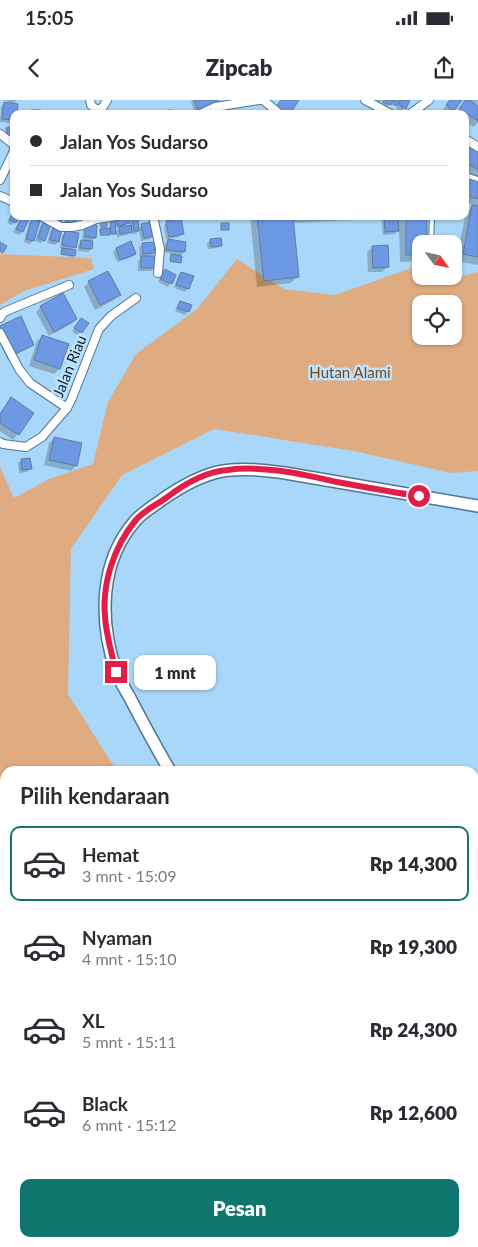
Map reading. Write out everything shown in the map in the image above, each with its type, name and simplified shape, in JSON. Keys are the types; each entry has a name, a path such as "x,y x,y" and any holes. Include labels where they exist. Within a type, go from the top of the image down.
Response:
{"main road":[{"path":"167,766 116,672 104,616 105,591 111,567 120,544 136,520 182,486 201,476 226,470 257,469 285,472 478,506"}],"street":[{"path":"90,100 91,105 97,110 103,107 107,100"},
{"path":"209,110 216,107 259,100"},
{"path":"263,100 275,110"},
{"path":"365,100 384,110"},
{"path":"415,110 429,100"},
{"path":"0,134 10,142"},
{"path":"0,180 10,159"},
{"path":"48,220 61,227 72,227 93,220"},
{"path":"154,220 160,249 158,273"},
{"path":"0,318 4,312 69,285"},
{"name":"Jalan Riau","path":"0,442 26,447 42,437 67,408 99,329 111,316 136,298"},
{"path":"0,333 19,369 30,383 67,408"}],"lane":[{"path":"431,235 432,220"}],"green space":[{"path":"0,254 91,258 94,269 24,291 0,305"},
{"name":"Hutan Alami","path":"237,259 284,289 335,295 412,268 412,285 462,285 462,276 478,272 478,471 451,473 354,451 214,429 122,475 71,549 68,694 114,766 0,766 0,467 14,498 49,479 93,464 108,402 136,354 197,309"}],"building":[{"path":"194,100 218,100 219,102 198,110"},
{"path":"281,100 299,100 293,110 278,110 275,108"},
{"path":"384,100 393,100 391,105 383,102"},
{"path":"394,100 400,100 397,106 393,104"},
{"path":"401,100 410,100 406,109 399,105"},
{"path":"450,100 462,100 455,110 446,105"},
{"path":"465,100 469,100 478,106 478,121 469,115 469,110 459,109"},
{"path":"4,102 18,104 17,110 10,110 10,120 2,119"},
{"path":"10,127 10,138 8,138 6,128"},
{"path":"469,143 478,149 478,170 469,164"},
{"path":"469,178 478,181 478,199 469,196"},
{"path":"472,205 478,206 478,257 463,254"},
{"path":"20,220 29,220 23,232 16,229"},
{"path":"31,220 40,221 34,241 26,239"},
{"path":"66,220 75,220 75,223 66,222"},
{"path":"100,220 107,220 107,227 101,227"},
{"path":"110,220 115,220 116,234 111,234"},
{"path":"117,220 129,220 130,223 118,226"},
{"path":"132,220 138,220 139,231 134,231"},
{"path":"181,220 184,234 169,237 166,221"},
{"path":"257,220 293,220 299,277 264,281"},
{"path":"384,220 398,220 399,231 385,232"},
{"path":"406,220 427,220 427,235 412,235 412,255 406,255"},
{"path":"43,222 51,224 45,241 38,238"},
{"path":"152,222 154,236 144,238 141,224"},
{"path":"221,223 229,223 229,230 221,230"},
{"path":"86,224 97,225 96,238 85,237"},
{"path":"131,225 132,232 120,234 119,227"},
{"path":"53,227 62,229 59,242 50,240"},
{"path":"110,228 110,235 101,235 100,229"},
{"path":"65,231 79,233 76,248 62,245"},
{"path":"221,238 222,246 211,247 210,239"},
{"path":"168,239 186,242 185,252 166,250"},
{"path":"81,240 93,241 92,249 80,248"},
{"path":"131,241 136,254 120,260 116,248"},
{"path":"0,242 7,246 3,253 0,251"},
{"path":"155,242 155,253 143,254 142,243"},
{"path":"388,245 389,267 373,268 372,246"},
{"path":"62,248 76,250 75,256 61,254"},
{"path":"171,254 182,256 181,263 170,261"},
{"path":"141,256 156,256 156,268 141,268"},
{"path":"165,269 176,275 172,284 160,279"},
{"path":"108,271 121,295 100,305 88,281"},
{"path":"181,272 194,276 189,289 176,285"},
{"path":"63,293 77,319 54,332 40,306"},
{"path":"180,301 192,305 189,312 177,308"},
{"path":"21,316 34,345 13,355 0,326"},
{"path":"81,318 89,323 82,333 74,328"},
{"path":"42,335 69,344 60,369 34,360"},
{"path":"11,397 34,413 19,435 0,423 0,414"},
{"path":"54,437 82,443 77,466 49,460"},
{"path":"30,458 32,469 22,470 21,459"}],"route":[{"path":"116,672 104,616 105,591 111,567 120,544 136,520 182,486 201,476 226,470 257,469 419,496"}]}
